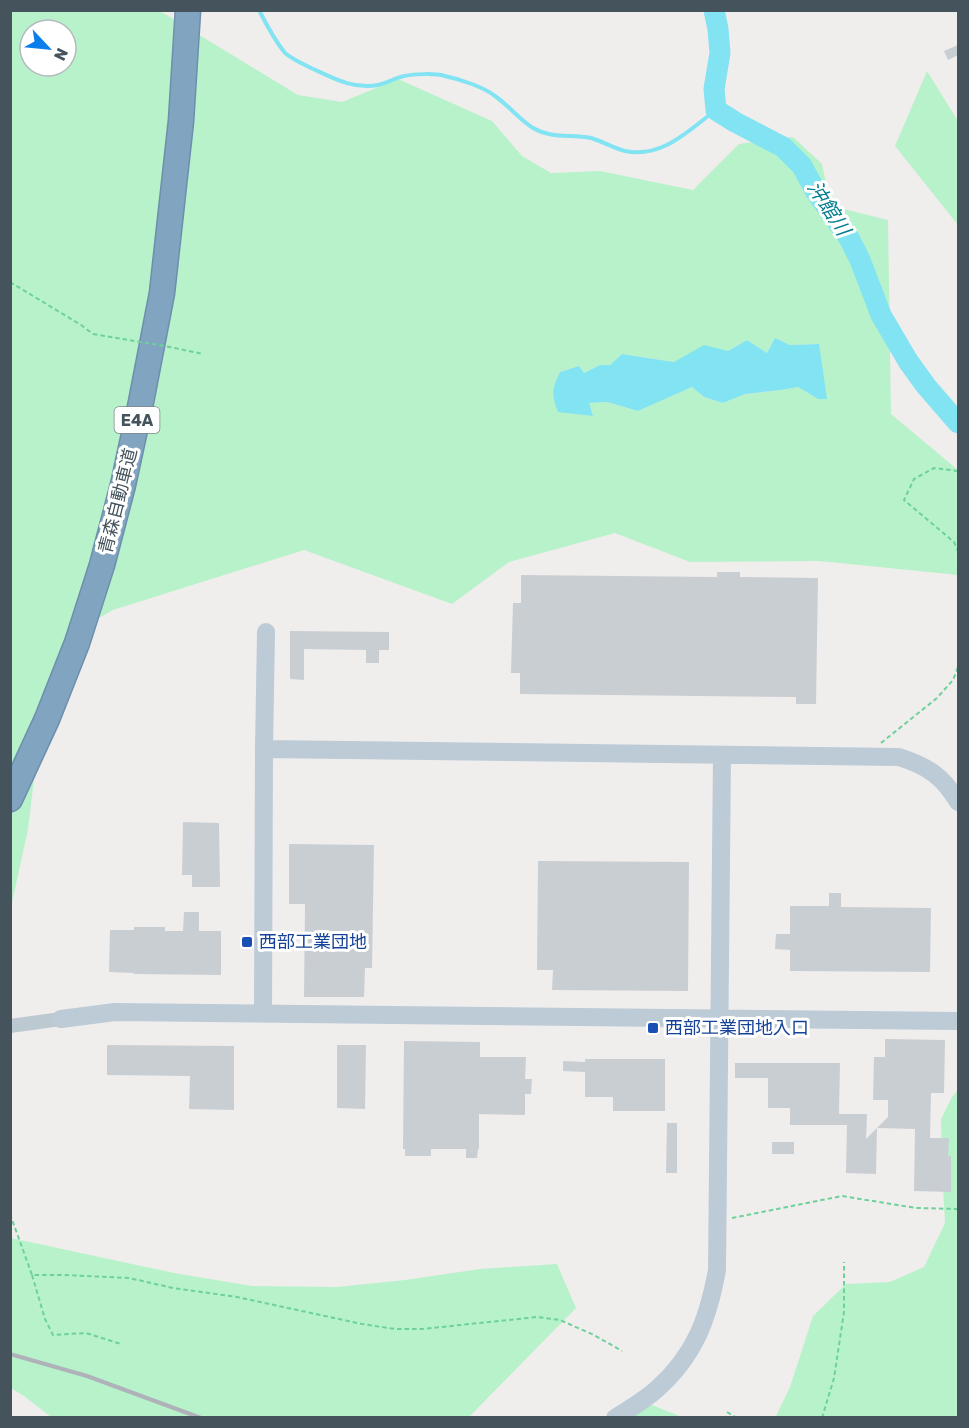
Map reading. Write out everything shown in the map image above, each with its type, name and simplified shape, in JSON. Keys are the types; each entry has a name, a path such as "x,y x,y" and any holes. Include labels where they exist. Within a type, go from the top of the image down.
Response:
{"highway":[{"name":"青森自動車道","path":"10,799 47,718 77,643 102,565 125,474 162,292 181,121 188,17"}],"street":[{"path":"263,1013 266,632"},
{"path":"264,748 899,757 918,763 935,773 950,788 958,802"},
{"path":"615,1418 656,1390 688,1353 702,1328 712,1299 717,1270 722,756"},
{"path":"10,1026 115,1012 958,1021"}],"path":[{"path":"10,282 93,334 203,354"},
{"path":"958,471 934,468 914,479 904,500 954,542 958,552"},
{"path":"865,756 937,698 952,680 958,667"},
{"path":"717,1221 842,1196 916,1208 958,1209"},
{"path":"10,1214 45,1319 53,1335 86,1333 121,1344"},
{"path":"822,1418 834,1378 844,1312 844,1262"},
{"path":"32,1275 129,1278 395,1329 422,1329 537,1317 560,1320 622,1351"},
{"path":"727,1412 737,1418"}],"green space":[{"path":"11,11 158,11 298,95 342,102 398,79 492,121 522,156 551,173 600,171 693,190 739,144 793,137 822,164 831,206 888,220 891,414 958,470 958,575 819,561 690,562 615,533 509,562 452,604 304,550 113,610 78,630 36,763 28,829 11,907","holes":["775,338 790,345 819,344 818,399 798,387 745,394 723,403 704,397 692,387 638,411 607,402 588,403 593,415 560,372 579,366 584,373 600,365 610,365 622,354 674,362 728,351 747,340 767,353"]},
{"path":"927,71 958,121 958,225 895,146"},
{"path":"958,1090 958,1417 775,1418 790,1387 813,1316 846,1284 890,1282 924,1267 945,1223 941,1119"},
{"path":"11,1238 174,1273 252,1286 337,1287 480,1269 557,1264 576,1308 469,1417 51,1417 11,1388"},
{"path":"647,1403 682,1417 611,1418"}],"water":[{"path":"775,338 790,345 819,344 827,399 818,399 798,387 745,394 723,403 704,397 692,387 638,411 607,402 589,403 593,416 558,412 553,396 560,372 579,366 584,373 600,365 610,365 622,354 674,362 704,345 728,351 747,340 767,353"}],"building":[{"path":"958,45 958,55 948,60 944,51"},
{"path":"717,572 740,572 740,577 818,578 816,704 796,704 796,697 520,694 520,673 511,673 513,603 521,603 521,575 717,577"},
{"path":"290,631 389,632 389,650 379,650 379,663 366,663 366,650 304,649 304,680 290,679"},
{"path":"183,822 219,823 220,887 192,887 192,875 182,875"},
{"path":"289,844 374,845 372,968 365,968 364,997 304,997 305,904 289,904"},
{"path":"538,861 689,862 688,991 552,990 553,970 537,970"},
{"path":"829,893 841,893 841,907 931,908 930,972 790,971 790,950 775,949 776,934 790,934 790,906 829,906"},
{"path":"184,912 199,912 199,931 221,931 221,975 109,972 110,930 165,927 165,931 183,931"},
{"path":"885,1039 945,1040 944,1093 931,1093 930,1138 949,1138 951,1192 914,1191 915,1129 877,1128 888,1117 888,1100 873,1100 874,1057 885,1057"},
{"path":"404,1041 480,1042 480,1057 526,1057 525,1079 532,1079 531,1094 525,1094 525,1115 479,1114 477,1158 466,1158 466,1149 431,1149 431,1156 405,1156 405,1149 403,1149"},
{"path":"107,1045 234,1046 234,1110 189,1109 190,1076 107,1075"},
{"path":"337,1045 366,1045 365,1109 337,1108"},
{"path":"585,1059 665,1059 665,1111 613,1111 613,1097 585,1097 585,1072 563,1071 563,1061 585,1062"},
{"path":"735,1063 840,1063 839,1114 867,1114 866,1139 877,1128 876,1174 846,1173 847,1125 790,1125 790,1108 768,1108 768,1078 735,1078"},
{"path":"667,1123 677,1123 677,1173 666,1173"},
{"path":"772,1142 794,1142 794,1154 772,1154"}],"waterway":[{"path":"259,10 285,53 334,78 351,84 369,86 413,75 436,74 451,77 490,93 533,128 540,131 554,135 591,138 625,151 651,151 663,147 685,134 716,110"},
{"name":"沖館川","path":"714,10 720,53 714,89 716,110 783,147 802,166 816,192 849,238 881,315 908,361 958,423"}],"railway":[{"path":"10,1354 87,1376 201,1418"}],"place":[{"name":"西部工業団地","path":"247,942"},
{"name":"西部工業団地入口","path":"653,1028"}]}
